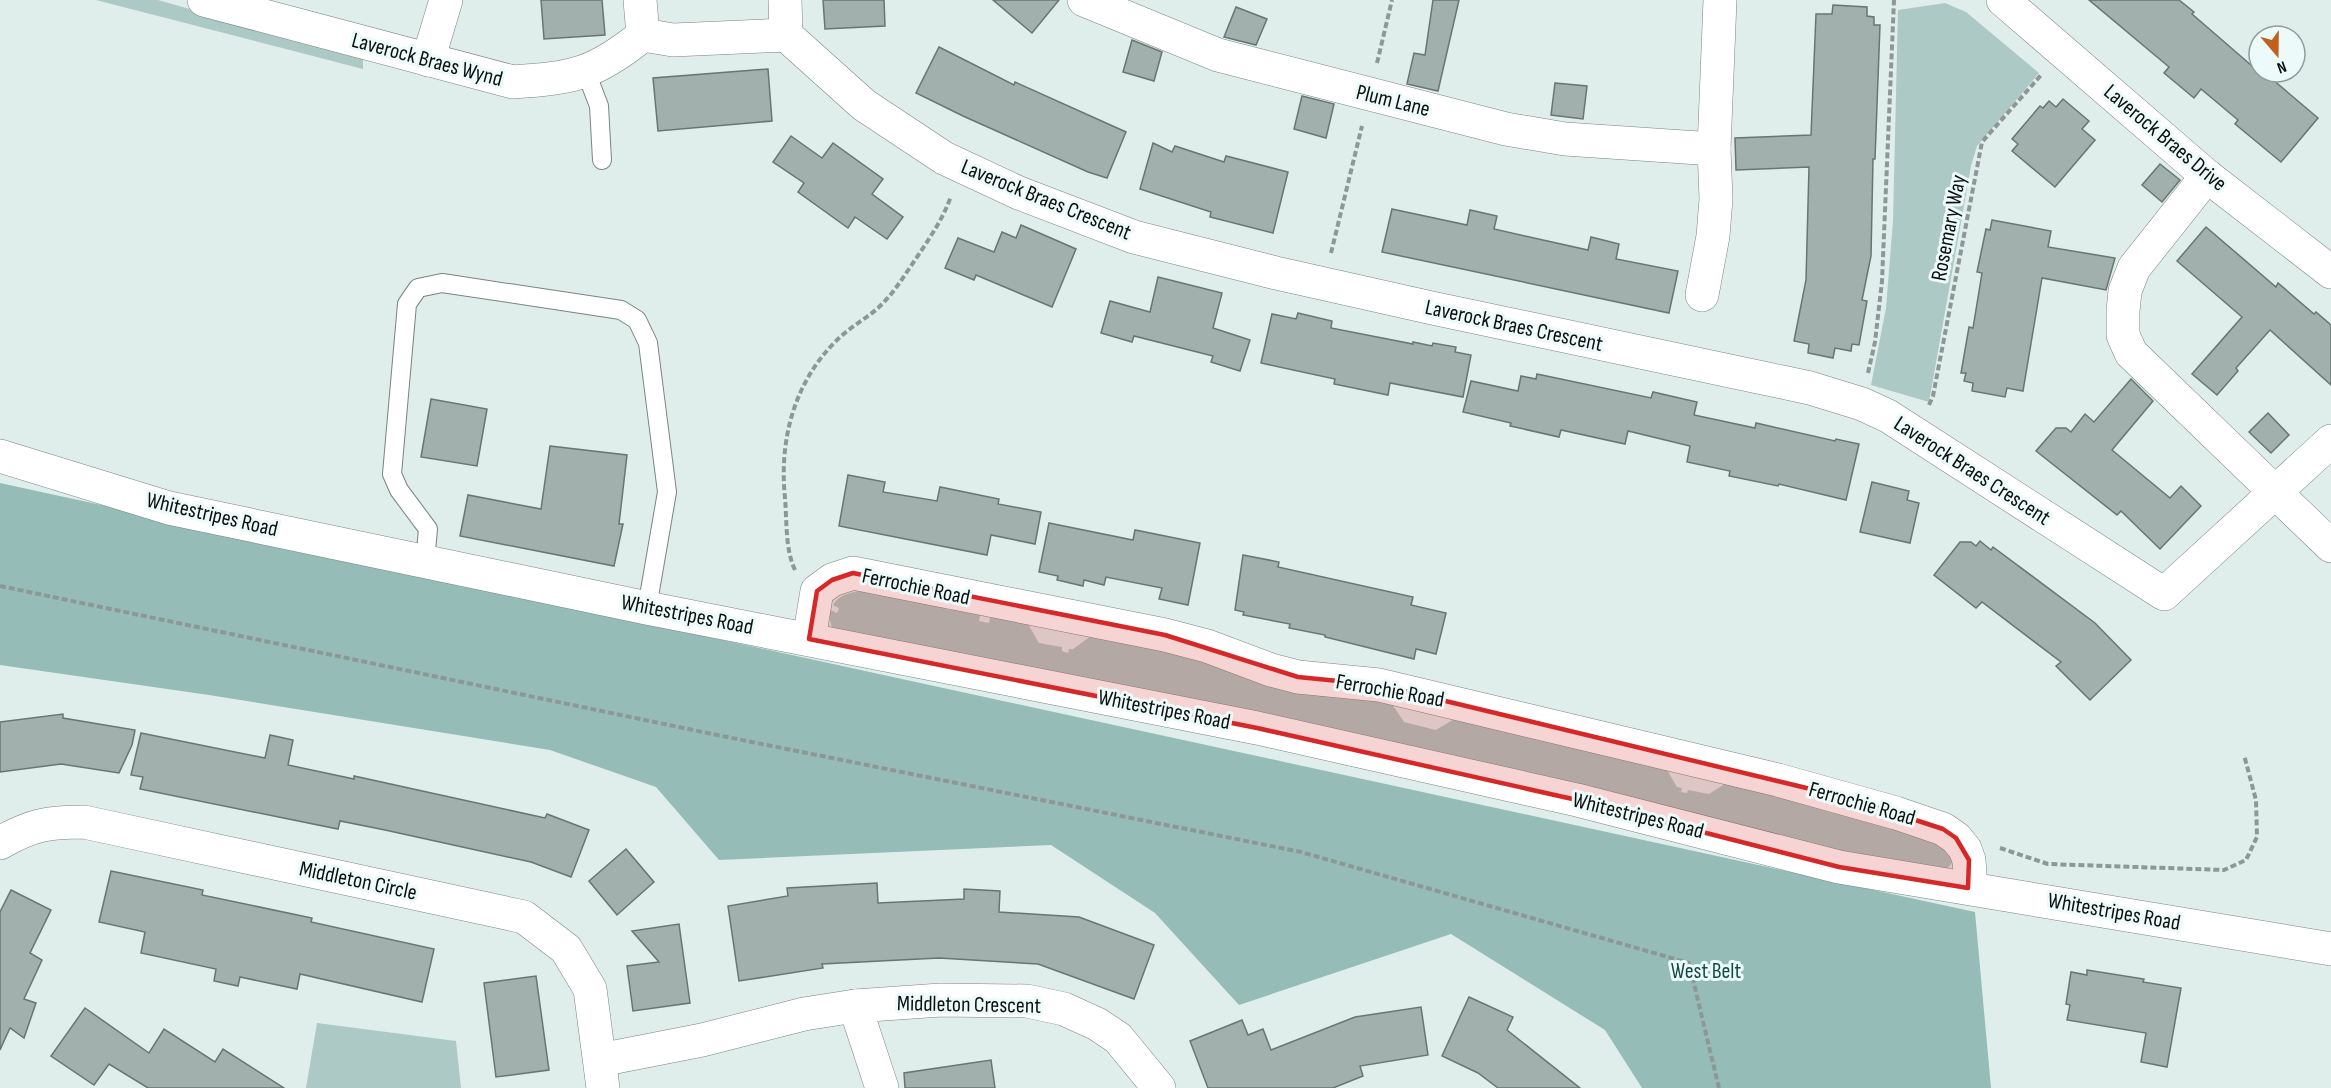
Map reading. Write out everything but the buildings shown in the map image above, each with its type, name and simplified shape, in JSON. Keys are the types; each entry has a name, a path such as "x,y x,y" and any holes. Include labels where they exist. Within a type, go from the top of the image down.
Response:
{"street":[{"name":"Laverock Braes Wynd","path":"204,0 513,82 560,79 586,72 616,57 643,35"},
{"path":"428,60 446,0"},
{"path":"640,0 643,35 673,40 786,34 785,0"},
{"name":"Plum Lane","path":"1084,0 1218,56 1506,129 1565,139 1714,149"},
{"path":"1702,295 1713,236 1716,199 1714,149 1720,0"},
{"name":"Laverock Braes Drive","path":"2003,0 2207,176 2331,272"},
{"name":"Laverock Braes Crescent","path":"786,34 864,105 944,158 1019,193 1134,237 1276,273 1637,353 1810,388 1862,404 1888,416 2164,594 2331,441"},
{"path":"2207,176 2134,268 2125,291 2123,335 2131,353 2331,546"},
{"name":"Whitestripes Road","path":"0,456 169,508 647,608 1257,728 1577,800 1839,867 2331,949"},
{"name":"Ferrochie Road","path":"809,639 818,591 832,579 853,573 1165,635 1207,646 1271,670 1298,676 1379,685 1778,780 1848,798 1943,829 1956,838 1965,849"},
{"name":"Middleton Circle","path":"0,843 24,829 53,822 84,822 524,917 566,949 590,989 602,1074"},
{"path":"1965,849 1970,874 1968,888"},
{"name":"Middleton Crescent","path":"602,1074 702,1040 804,1014 855,1006 962,1000 1027,1001 1064,1009 1097,1024 1118,1038 1159,1088"},
{"path":"855,1006 882,1088"}],"lane":[{"path":"586,72 599,106 602,160"},
{"path":"425,562 428,529 399,490 392,474 407,304 418,288 442,283 621,310 636,320 648,343 667,492 647,608"}],"path":[{"path":"1324,283 1392,0"},
{"path":"1862,404 1875,342 1882,281 1894,0"},
{"name":"Rosemary Way","path":"1916,436 1934,396 1982,142 2062,51"},
{"path":"790,556 783,462 787,430 798,397 820,358 844,333 874,311 892,294 943,219 962,166"},
{"path":"0,586 717,735 1300,852 1689,963 1719,1088"},
{"path":"1965,849 1993,846 2048,864 2224,870 2246,860 2257,837 2256,800 2244,755"}],"highlighted area":[{"path":"853,573 1165,635 1298,677 1379,685 1848,798 1943,829 1956,838 1969,860 1968,888 1839,867 1577,800 1257,728 809,639 817,591 832,580"}],"shaded area":[{"path":"96,0 158,0 363,58 363,69"},
{"path":"1945,3 1966,12 2039,73 1977,146 1971,166 1929,402 1871,385 1886,308 1893,221 1898,10"},
{"path":"869,590 947,603 945,609 951,610 953,604 981,610 979,621 989,623 991,612 1025,619 1039,643 1062,647 1062,651 1068,653 1069,649 1073,649 1095,633 1388,698 1404,722 1436,730 1461,715 1663,763 1677,787 1682,788 1681,792 1687,793 1688,790 1709,794 1731,780 1770,788 1947,846 1953,862 1946,870 1934,872 832,628 829,616 831,610 837,613 839,608 833,605 836,601 849,593"},
{"path":"317,1023 456,1041 461,1088 306,1088"}],"green space":[{"name":"West Belt","path":"0,483 1975,912 1991,1088 1642,1088 1605,1030 1451,934 1239,1005 1155,913 1051,845 719,860 656,787 550,750 209,695 0,665"}]}
